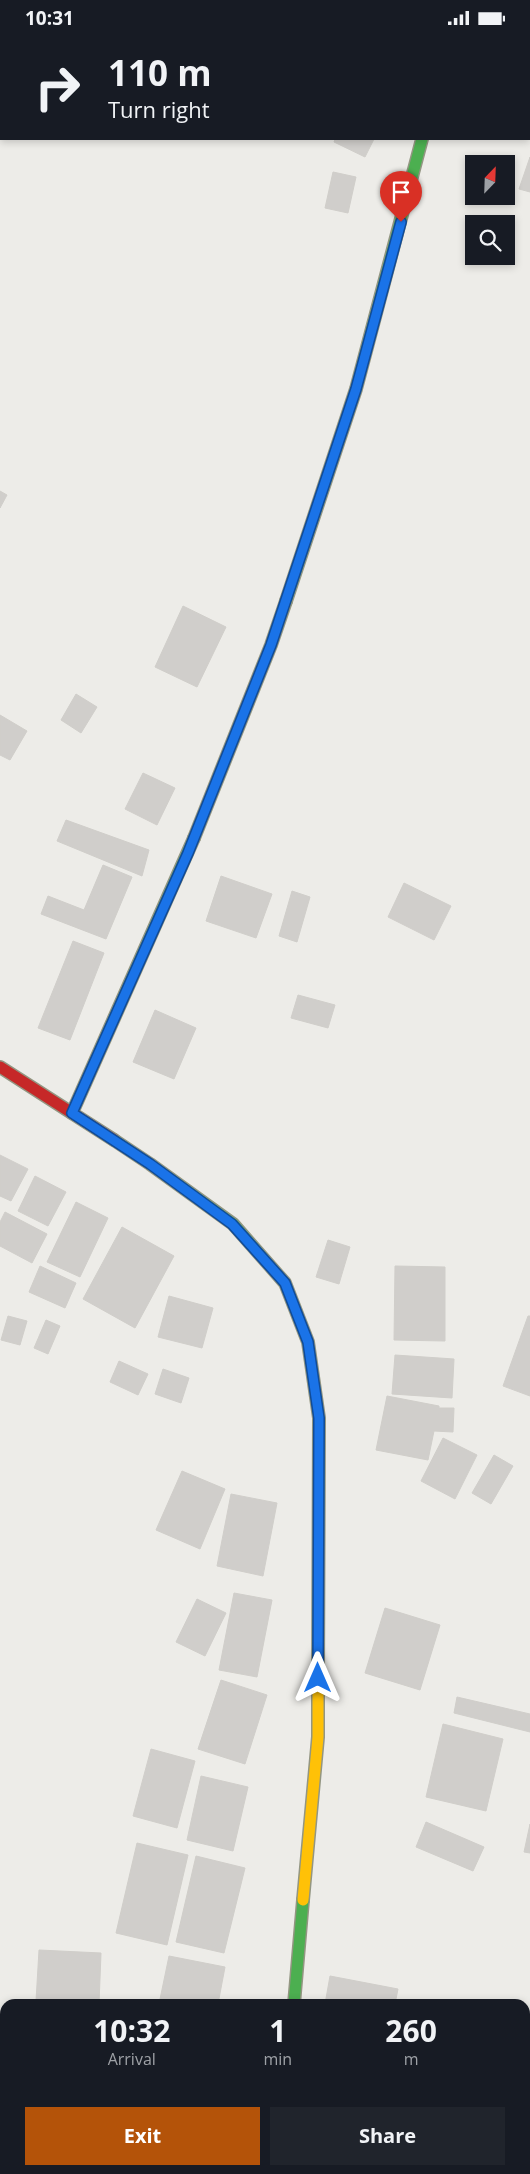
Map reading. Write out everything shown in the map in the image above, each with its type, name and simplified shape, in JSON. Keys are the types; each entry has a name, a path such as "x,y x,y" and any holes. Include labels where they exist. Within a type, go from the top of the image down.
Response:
{"main road":[{"path":"72,1113 188,853 271,645 356,389 422,140"},
{"path":"0,1067 150,1164 232,1224 285,1283 308,1342 319,1418 318,1737 294,1999"}],"building":[{"path":"335,140 374,140 365,157 334,142"},
{"path":"530,157 530,192 519,189"},
{"path":"333,172 356,177 348,213 325,208"},
{"path":"0,491 7,495 0,508"},
{"path":"183,606 226,627 197,687 155,667"},
{"path":"76,694 97,707 81,733 61,720"},
{"path":"0,715 27,731 10,760 0,755"},
{"path":"143,773 175,788 157,825 125,809"},
{"path":"66,820 149,850 142,876 57,841"},
{"path":"103,865 132,877 106,939 41,914 48,896 84,910"},
{"path":"221,876 272,894 256,938 206,921"},
{"path":"404,883 451,906 434,940 388,917"},
{"path":"292,891 310,897 297,942 279,936"},
{"path":"73,941 104,953 70,1040 38,1028"},
{"path":"298,995 335,1005 328,1028 291,1018"},
{"path":"155,1010 196,1028 174,1079 133,1062"},
{"path":"0,1155 28,1169 11,1201 0,1196"},
{"path":"35,1176 66,1192 48,1226 18,1211"},
{"path":"76,1202 108,1218 80,1277 47,1262"},
{"path":"5,1212 47,1234 32,1263 0,1246 0,1222"},
{"path":"122,1227 174,1256 135,1328 83,1299"},
{"path":"328,1240 350,1247 339,1284 316,1277"},
{"path":"40,1266 76,1283 65,1308 29,1292"},
{"path":"395,1266 445,1267 445,1341 394,1340"},
{"path":"169,1296 213,1308 202,1348 158,1337"},
{"path":"8,1316 27,1321 20,1345 1,1340"},
{"path":"528,1316 530,1316 530,1396 503,1386"},
{"path":"46,1320 60,1326 48,1354 34,1348"},
{"path":"395,1355 454,1359 452,1398 392,1394"},
{"path":"119,1361 148,1374 138,1395 110,1382"},
{"path":"163,1369 189,1378 181,1403 155,1394"},
{"path":"387,1396 439,1406 439,1408 454,1408 453,1432 434,1431 428,1460 376,1450"},
{"path":"443,1438 477,1455 455,1499 421,1481"},
{"path":"494,1455 513,1466 491,1504 472,1493"},
{"path":"182,1471 225,1489 200,1549 156,1530"},
{"path":"231,1494 277,1503 263,1576 217,1566"},
{"path":"234,1593 272,1600 257,1677 219,1670"},
{"path":"197,1599 226,1613 205,1656 176,1642"},
{"path":"385,1608 440,1625 420,1690 365,1673"},
{"path":"221,1680 267,1695 245,1764 198,1749"},
{"path":"457,1697 530,1714 530,1732 454,1713"},
{"path":"443,1724 503,1739 486,1811 426,1797"},
{"path":"151,1749 195,1761 177,1828 133,1816"},
{"path":"201,1776 248,1787 233,1851 187,1840"},
{"path":"426,1822 484,1847 473,1871 416,1847"},
{"path":"530,1824 530,1853 524,1852"},
{"path":"137,1843 188,1855 167,1945 116,1933"},
{"path":"196,1856 245,1868 224,1953 176,1942"},
{"path":"39,1950 101,1953 99,1999 36,1999"},
{"path":"169,1956 225,1967 219,1999 160,1999"},
{"path":"330,1976 398,1989 396,1999 326,1999"}],"traffic: fast":[{"path":"286,601 356,389 422,140"},
{"path":"72,1113 194,838"},
{"path":"114,1140 233,1224 285,1283 308,1342 319,1418 318,1685"},
{"path":"294,1999 303,1900"}],"traffic: slow":[{"path":"194,838 271,645 286,601"},
{"path":"303,1900 318,1737 318,1685"}],"traffic: jam":[{"path":"0,1067 114,1140"}],"route":[{"path":"318,1678 319,1418 308,1342 285,1283 232,1224 150,1164 72,1113 188,853 271,645 356,389 401,222"}]}
